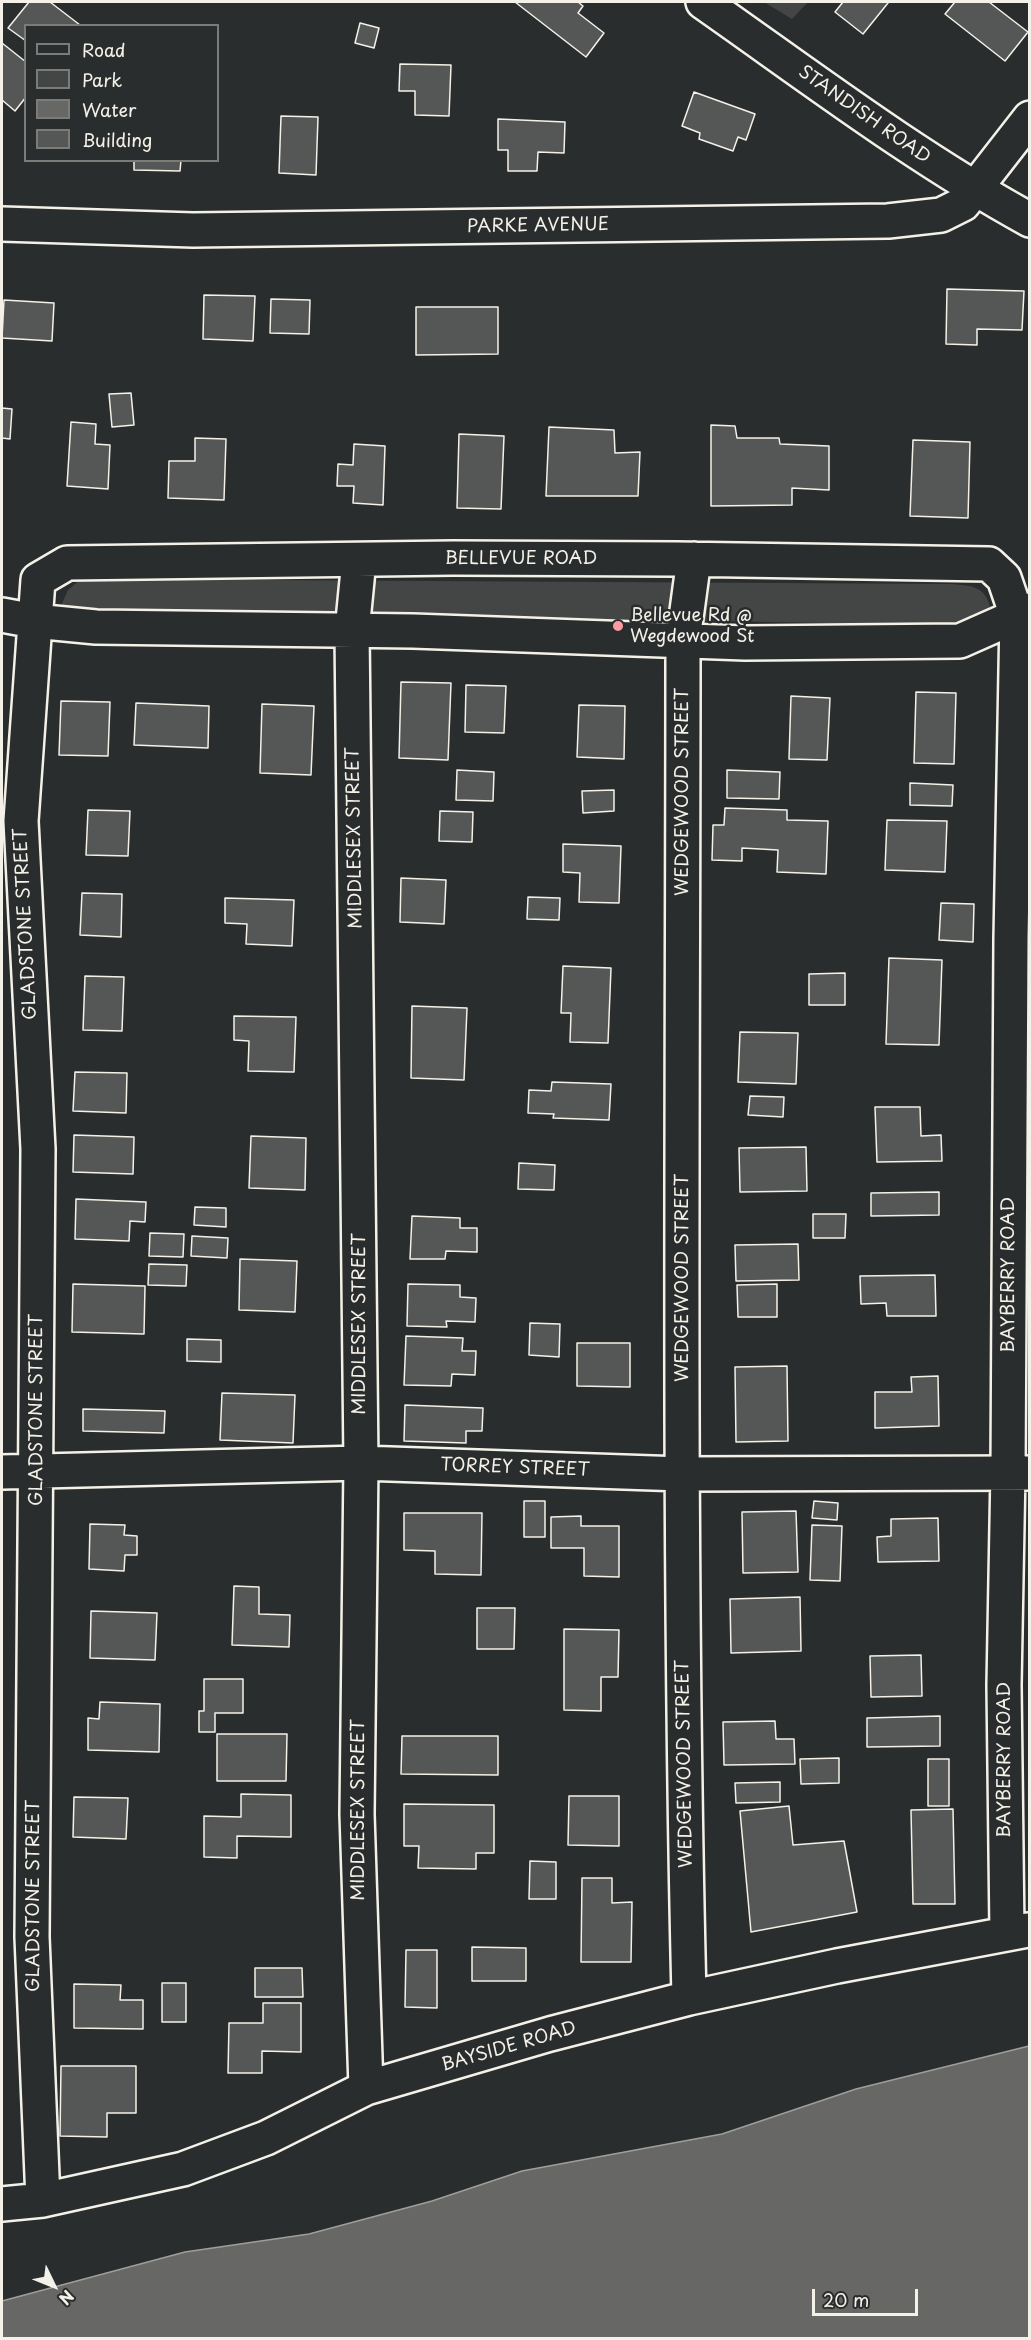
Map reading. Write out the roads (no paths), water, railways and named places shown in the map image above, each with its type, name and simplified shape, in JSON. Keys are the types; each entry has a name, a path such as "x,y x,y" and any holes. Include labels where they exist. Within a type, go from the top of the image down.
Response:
{"street":[{"name":"STANDISH ROAD","path":"703,2 918,154 974,190 1029,220"},
{"name":"PARKE AVENUE","path":"2,224 193,231 888,221 941,215 963,204 1029,118"},
{"name":"BELLEVUE ROAD","path":"34,621 38,580 67,563 359,560 694,559 989,564 1004,578 1023,613"},
{"name":"WEDGEWOOD STREET","path":"689,1998 684,1776 682,1474 683,640 694,559"},
{"name":"MIDDLESEX STREET","path":"359,560 352,631 361,1462 357,1814 366,2088"},
{"path":"2,615 34,621 96,627 352,631 745,643 960,641 1023,613"},
{"name":"BAYBERRY ROAD","path":"1018,1931 1005,1685 1019,1472 1011,939 1023,613"},
{"name":"GLADSTONE STREET","path":"34,621 21,821 38,1149 32,1937 43,2200"},
{"name":"TORREY STREET","path":"2,1472 361,1462 682,1474 1019,1472"},
{"name":"BAYSIDE ROAD","path":"2,2204 43,2200 183,2169 266,2138 366,2088 550,2034 689,1998 1018,1931"}],"water":[{"path":"1029,2046 1029,2338 2,2338 2,2301 185,2252 309,2234 432,2201 522,2171 722,2134 856,2089"}],"place":[{"name":"Bellevue Rd @ Wegdewood St","path":"618,626"}]}
